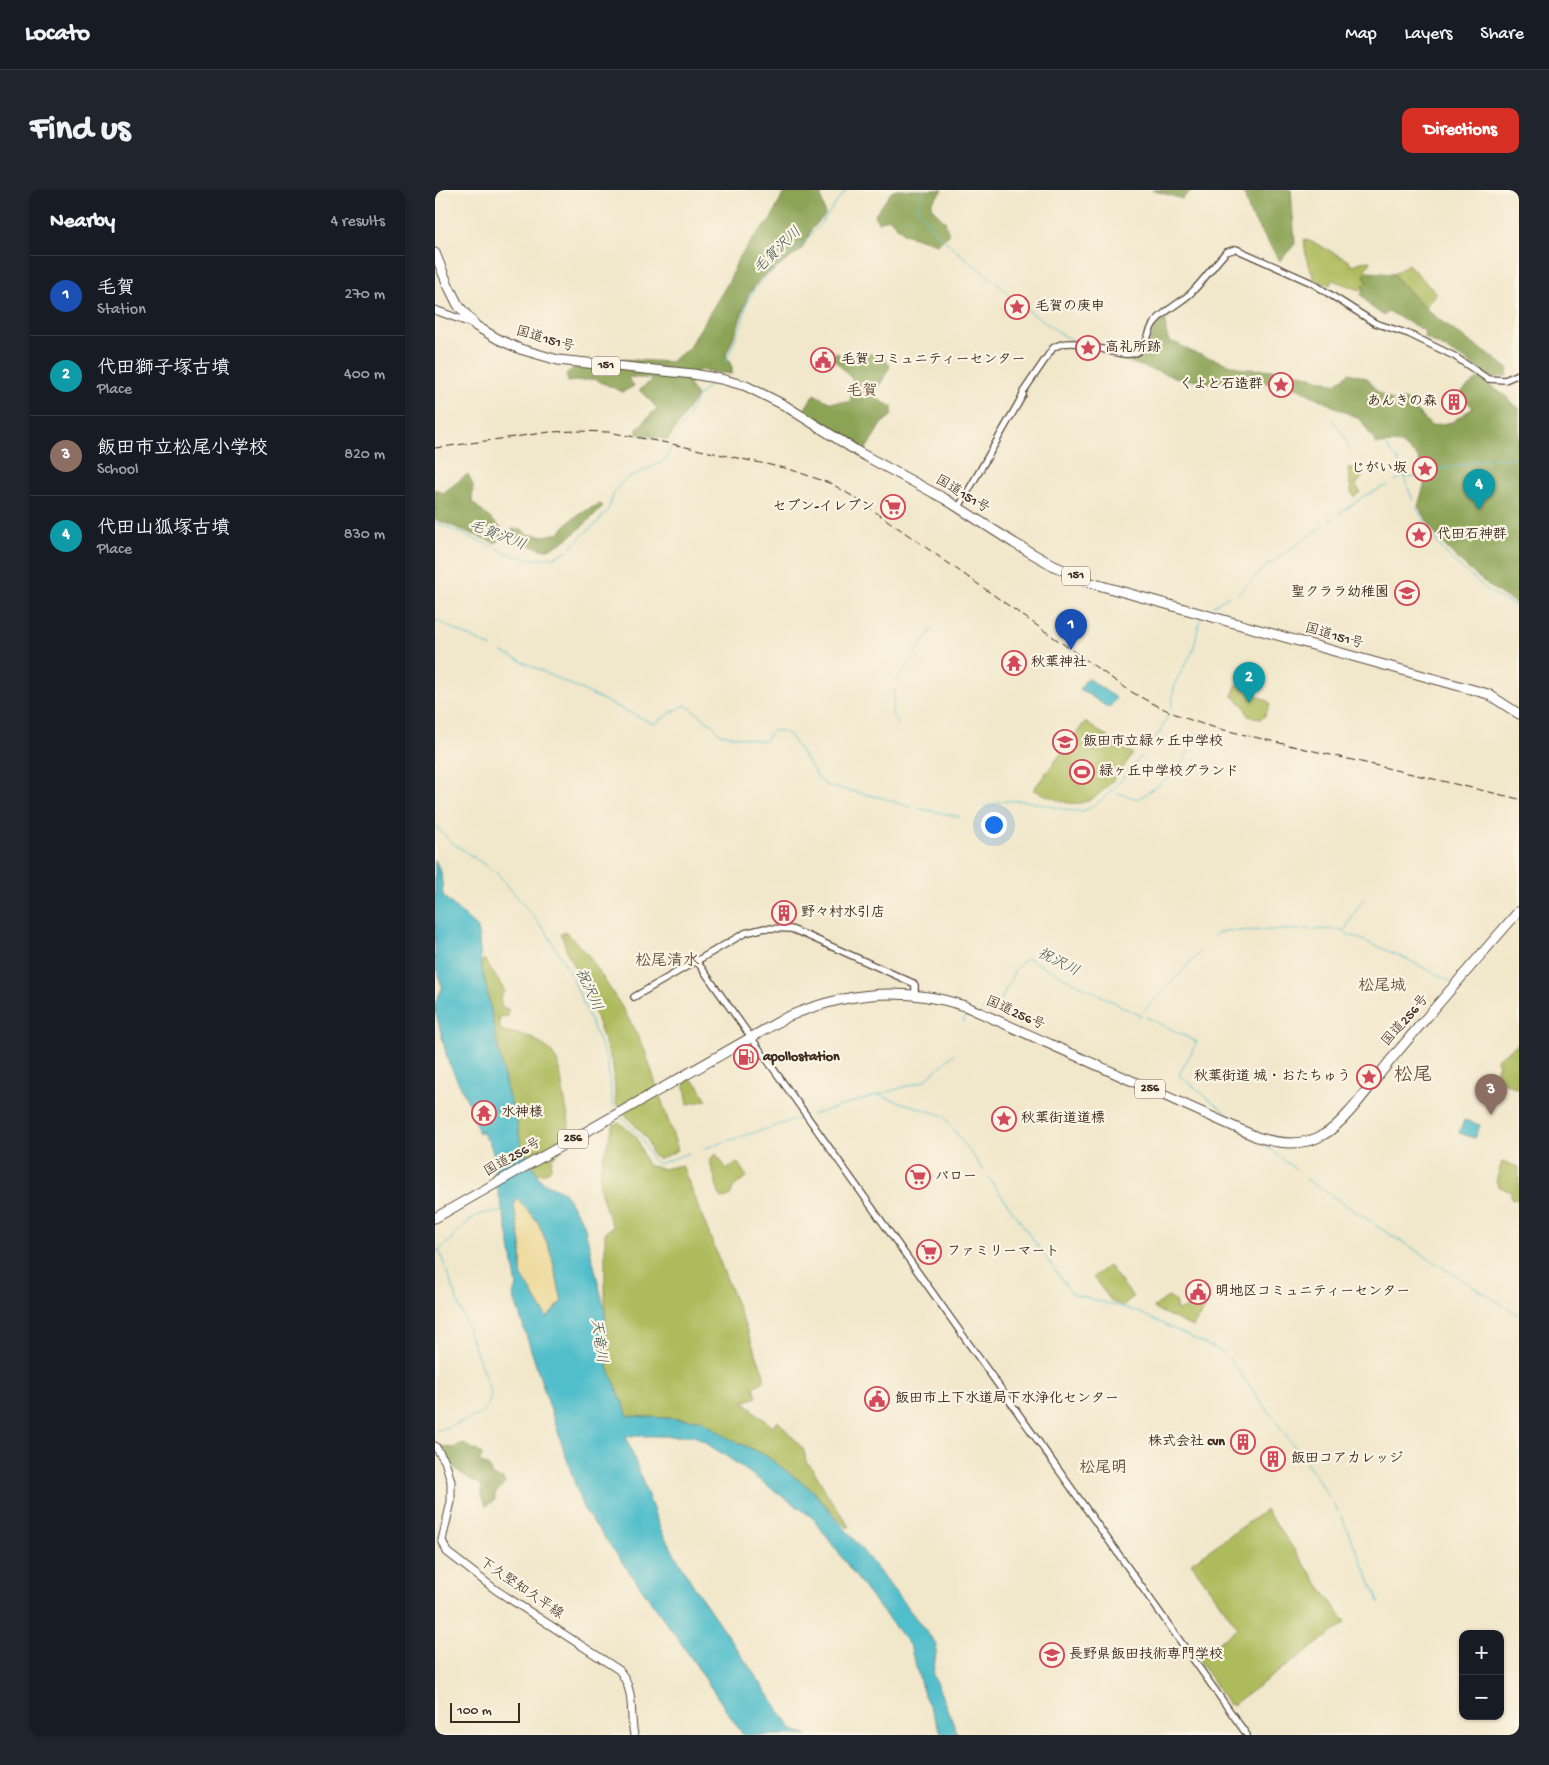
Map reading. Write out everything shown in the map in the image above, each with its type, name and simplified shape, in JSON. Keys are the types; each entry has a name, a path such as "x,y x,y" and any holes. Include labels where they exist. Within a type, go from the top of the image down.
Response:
{"highway":[{"name":"国道151号","path":"435,253 454,298 476,326 498,340 520,349 558,360 693,374 721,378 747,386 784,405 861,453 959,507 1014,543 1084,581 1487,694 1495,697 1519,714"},
{"name":"国道256号","path":"435,1218 751,1037 795,1014 830,1002 857,996 883,994 915,995 944,999 978,1012 1257,1137 1273,1142 1298,1143 1323,1136 1337,1124 1519,911"}],"main road":[{"path":"435,310 476,326"},
{"name":"下久堅知久平線","path":"435,1446 445,1461 451,1481 451,1502 442,1540 447,1552 497,1590 619,1670 625,1678 631,1694 634,1735"}],"street":[{"path":"959,507 1023,392 1053,348 1059,345 1080,344 1125,354 1134,354 1142,349 1154,323 1191,293 1226,252 1231,250 1236,249 1312,283 1371,321 1409,334 1454,356 1488,379 1501,381 1519,374"},
{"path":"634,997 745,933 765,928 787,928 806,935 913,983 915,985 915,995"},
{"path":"696,960 1247,1735"}],"green space":[{"path":"785,190 825,190 820,191 825,215 812,229 802,249 762,277 757,283 748,296 726,355 732,367 732,374 699,370 689,385 697,396 668,440 637,434 637,429 657,408 639,390 654,379 627,377 634,386 623,392 594,379 568,382 566,374 576,366 591,368 598,358 670,362 688,349 729,281 738,259 759,231 770,221"},
{"path":"893,190 943,190 932,202 932,208 945,221 949,235 937,244 904,234 888,218 878,223 875,215"},
{"path":"1152,190 1192,190 1182,199"},
{"path":"1243,190 1291,190 1295,244 1280,261 1250,214"},
{"path":"1304,239 1349,261 1351,266 1370,261 1371,263 1365,269 1368,272 1364,276 1367,282 1363,291 1332,280 1330,285 1315,281 1306,257"},
{"path":"1408,264 1436,293 1425,307 1399,282 1394,274"},
{"path":"1368,272 1394,274 1409,293 1429,311 1508,369 1507,376 1491,378 1464,359 1424,337 1425,331 1388,311 1384,316 1370,306 1361,294 1364,289 1362,286 1367,282 1364,275"},
{"path":"1170,312 1172,314 1165,320 1169,341 1192,352 1244,369 1287,370 1336,384 1349,373 1367,378 1377,391 1395,402 1406,399 1431,426 1452,422 1473,408 1460,393 1479,378 1507,397 1509,401 1519,408 1519,605 1497,592 1476,575 1436,535 1418,506 1426,479 1417,456 1399,443 1376,444 1361,420 1293,386 1276,383 1213,383 1178,378 1119,359 1122,356 1142,353 1157,324"},
{"path":"836,352 845,359 851,354 880,354 890,366 876,392 879,400 892,407 892,415 881,424 866,449 862,449 803,412 814,394 829,402 850,402 853,380 833,358"},
{"path":"1348,468 1357,468 1363,476 1356,485 1360,492 1354,497 1351,492"},
{"path":"468,474 473,486 472,502 503,530 506,538 495,543 435,519 435,489 443,493"},
{"path":"600,504 603,506 576,532 561,543 545,550 519,542 512,529 523,530 526,534 544,536 559,533 572,519"},
{"path":"1237,684 1269,702 1270,705 1264,717 1260,719 1248,716 1243,703 1239,703 1232,696"},
{"name":"緑ヶ丘中学校グランド","path":"1085,722 1133,754 1121,770 1098,795 1079,803 1064,802 1033,790"},
{"path":"566,932 589,956 625,1012 644,1048 678,1150 660,1159 653,1156 647,1139 616,1104 613,1066 585,985 572,963 560,934"},
{"path":"484,959 505,991 500,998 502,1007 508,1009 508,1016 499,1017 500,1030 531,1037 550,1050 558,1063 569,1123 568,1133 563,1147 552,1158 551,1167 548,1172 541,1174 536,1172 521,1145 516,1119 507,1091 481,964"},
{"path":"1519,1043 1519,1089 1493,1078 1499,1064 1495,1060"},
{"path":"689,1078 698,1085 707,1100 688,1104 684,1081"},
{"path":"619,1122 637,1138 647,1165 663,1169 682,1165 764,1374 764,1381 754,1387 757,1397 743,1402 773,1427 778,1421 804,1450 806,1462 811,1466 850,1527 846,1527 812,1490 765,1455 728,1438 701,1420 628,1416 608,1367 605,1311 605,1232 613,1227 600,1190 601,1166 613,1125"},
{"path":"716,1154 727,1169 737,1162 747,1177 734,1187 730,1195 722,1198 720,1197 709,1160"},
{"path":"1502,1162 1519,1167 1519,1200 1511,1198 1511,1192 1498,1186 1496,1181"},
{"path":"1108,1266 1133,1297 1124,1306 1112,1302 1093,1277"},
{"path":"1168,1297 1175,1301 1177,1310 1189,1308 1199,1303 1205,1309 1192,1327 1155,1309 1154,1307"},
{"path":"464,1444 481,1453 482,1456 479,1462 488,1466 492,1476 503,1479 505,1483 495,1494 495,1500 486,1506 481,1485 451,1465 441,1446 452,1448"},
{"path":"1266,1510 1346,1623 1232,1705 1228,1704 1198,1659 1238,1628 1191,1563"}],"sand":[{"path":"517,1197 538,1222 551,1253 562,1301 547,1318 521,1274 521,1244 514,1206"}],"water":[{"path":"1087,678 1116,698 1109,708 1080,689"},
{"name":"天竜川","path":"435,860 441,872 443,896 478,928 481,964 507,1091 516,1119 521,1145 541,1181 564,1192 584,1224 605,1311 608,1367 628,1416 701,1420 728,1438 765,1455 812,1490 937,1645 933,1675 958,1735 942,1735 924,1695 910,1646 867,1592 813,1518 695,1436 626,1436 661,1531 696,1590 793,1730 809,1735 743,1735 679,1640 583,1508 513,1295 517,1286 508,1234 493,1169 494,1155 488,1139 486,1139 482,1131 479,1133 472,1116 472,1110 448,1061 435,1009 435,1004 442,988 435,963","holes":["517,1198 538,1222 551,1253 562,1301 547,1318 521,1274 521,1244 514,1206"]},
{"path":"1464,1120 1480,1125 1475,1138 1459,1133"}],"waterway":[{"name":"毛賀沢川","path":"725,363 742,323 747,303 754,290 775,265 804,242 818,227 846,190"},
{"path":"925,190 918,203 920,212 928,223 952,247 1013,299"},
{"path":"1019,304 1064,336 1073,340"},
{"name":"毛賀沢川","path":"435,522 512,555 532,559 557,556 568,550 598,522 608,510 614,493 620,484 626,479 666,460 675,436 688,417 697,398 710,384"},
{"path":"1333,420 1345,437 1349,448"},
{"path":"1387,447 1398,460 1401,472"},
{"path":"1439,469 1488,459 1508,458 1519,454"},
{"path":"1403,476 1413,500"},
{"path":"1395,481 1402,477"},
{"path":"1404,477 1421,477"},
{"path":"1339,514 1364,496 1388,485"},
{"path":"1416,507 1436,542 1451,559 1491,593 1519,608"},
{"path":"1329,521 1334,518"},
{"path":"1238,594 1264,568 1324,525"},
{"path":"1213,606 1229,596"},
{"path":"1171,709 1175,683 1193,651 1200,619"},
{"path":"435,620 491,647"},
{"path":"896,682 932,629"},
{"path":"502,652 654,724 686,705 713,725 720,734 763,741 773,731 782,731 789,735 820,780 827,786 883,798 912,808"},
{"path":"895,689 892,714 897,726"},
{"path":"1146,750 1161,730 1168,715"},
{"path":"1178,770 1200,732"},
{"path":"984,807 1013,800 1082,811 1106,796 1141,756"},
{"path":"1117,793 1138,799 1173,775"},
{"path":"918,808 960,817"},
{"name":"祝沢川","path":"435,825 450,841 498,874 547,933 572,977 607,1060 613,1106 617,1111"},
{"path":"1344,931 1364,898"},
{"path":"1213,937 1225,931 1336,929 1402,957 1452,982"},
{"path":"1144,1011 1200,952"},
{"name":"祝沢川","path":"982,1010 993,1008 999,1004 1015,970 1026,958 1141,1016"},
{"name":"祝沢川","path":"963,1022 964,1018 974,1013"},
{"path":"1146,1017 1197,1042 1179,1075 1243,1126"},
{"name":"祝沢川","path":"811,1115 924,1081 954,1054"},
{"path":"878,1095 944,1116 984,1171"},
{"name":"祝沢川","path":"620,1116 642,1139 652,1160 658,1164 689,1153"},
{"name":"祝沢川","path":"705,1148 804,1117"},
{"path":"1262,1143 1295,1169"},
{"path":"989,1178 1072,1294 1136,1311 1224,1353"},
{"path":"1306,1179 1372,1222"},
{"path":"435,1252 474,1217 486,1213 501,1212 503,1208"},
{"path":"1375,1225 1519,1315"},
{"path":"436,1431 463,1422 482,1412 488,1405 491,1393 439,1250"},
{"path":"1229,1358 1330,1498"},
{"path":"1334,1504 1338,1511"},
{"path":"1341,1516 1380,1603"}],"railway":[{"path":"435,448 550,432 608,432 789,469 832,484 857,499 1130,691 1185,718 1220,729 1519,799"}],"place":[{"name":"毛賀の庚申","path":"1017,307"},
{"name":"高礼所跡","path":"1088,348"},
{"name":"毛賀 コミュニティーセンター","path":"823,360"},
{"name":"くよと石造群","path":"1281,385"},
{"name":"あんきの森","path":"1454,402"},
{"name":"じがい坂","path":"1425,469"},
{"name":"セブン-イレブン","path":"893,507"},
{"name":"代田山狐塚古墳","path":"1479,510"},
{"name":"代田石神群","path":"1419,535"},
{"name":"聖クララ幼稚園","path":"1407,593"},
{"name":"毛賀","path":"1071,650"},
{"name":"秋葉神社","path":"1014,663"},
{"name":"代田獅子塚古墳","path":"1249,703"},
{"name":"飯田市立緑ヶ丘中学校","path":"1065,742"},
{"name":"緑ヶ丘中学校グランド","path":"1082,772"},
{"name":"野々村水引店","path":"784,913"},
{"name":"apollostation","path":"746,1057"},
{"name":"秋葉街道 城・おたちゅう","path":"1369,1077"},
{"name":"水神様","path":"484,1113"},
{"name":"飯田市立松尾小学校","path":"1491,1115"},
{"name":"秋葉街道道標","path":"1004,1119"},
{"name":"バロー","path":"918,1177"},
{"name":"ファミリーマート","path":"929,1252"},
{"name":"明地区コミュニティーセンター","path":"1198,1292"},
{"name":"飯田市上下水道局下水浄化センター","path":"877,1399"},
{"name":"株式会社 cvn","path":"1243,1442"},
{"name":"飯田コアカレッジ","path":"1273,1459"},
{"name":"長野県飯田技術専門学校","path":"1052,1655"}],"district":[{"name":"毛賀","path":"862,392"},
{"name":"松尾清水","path":"667,962"},
{"name":"松尾城","path":"1382,987"},
{"name":"松尾","path":"1413,1076"},
{"name":"松尾明","path":"1103,1469"}]}
